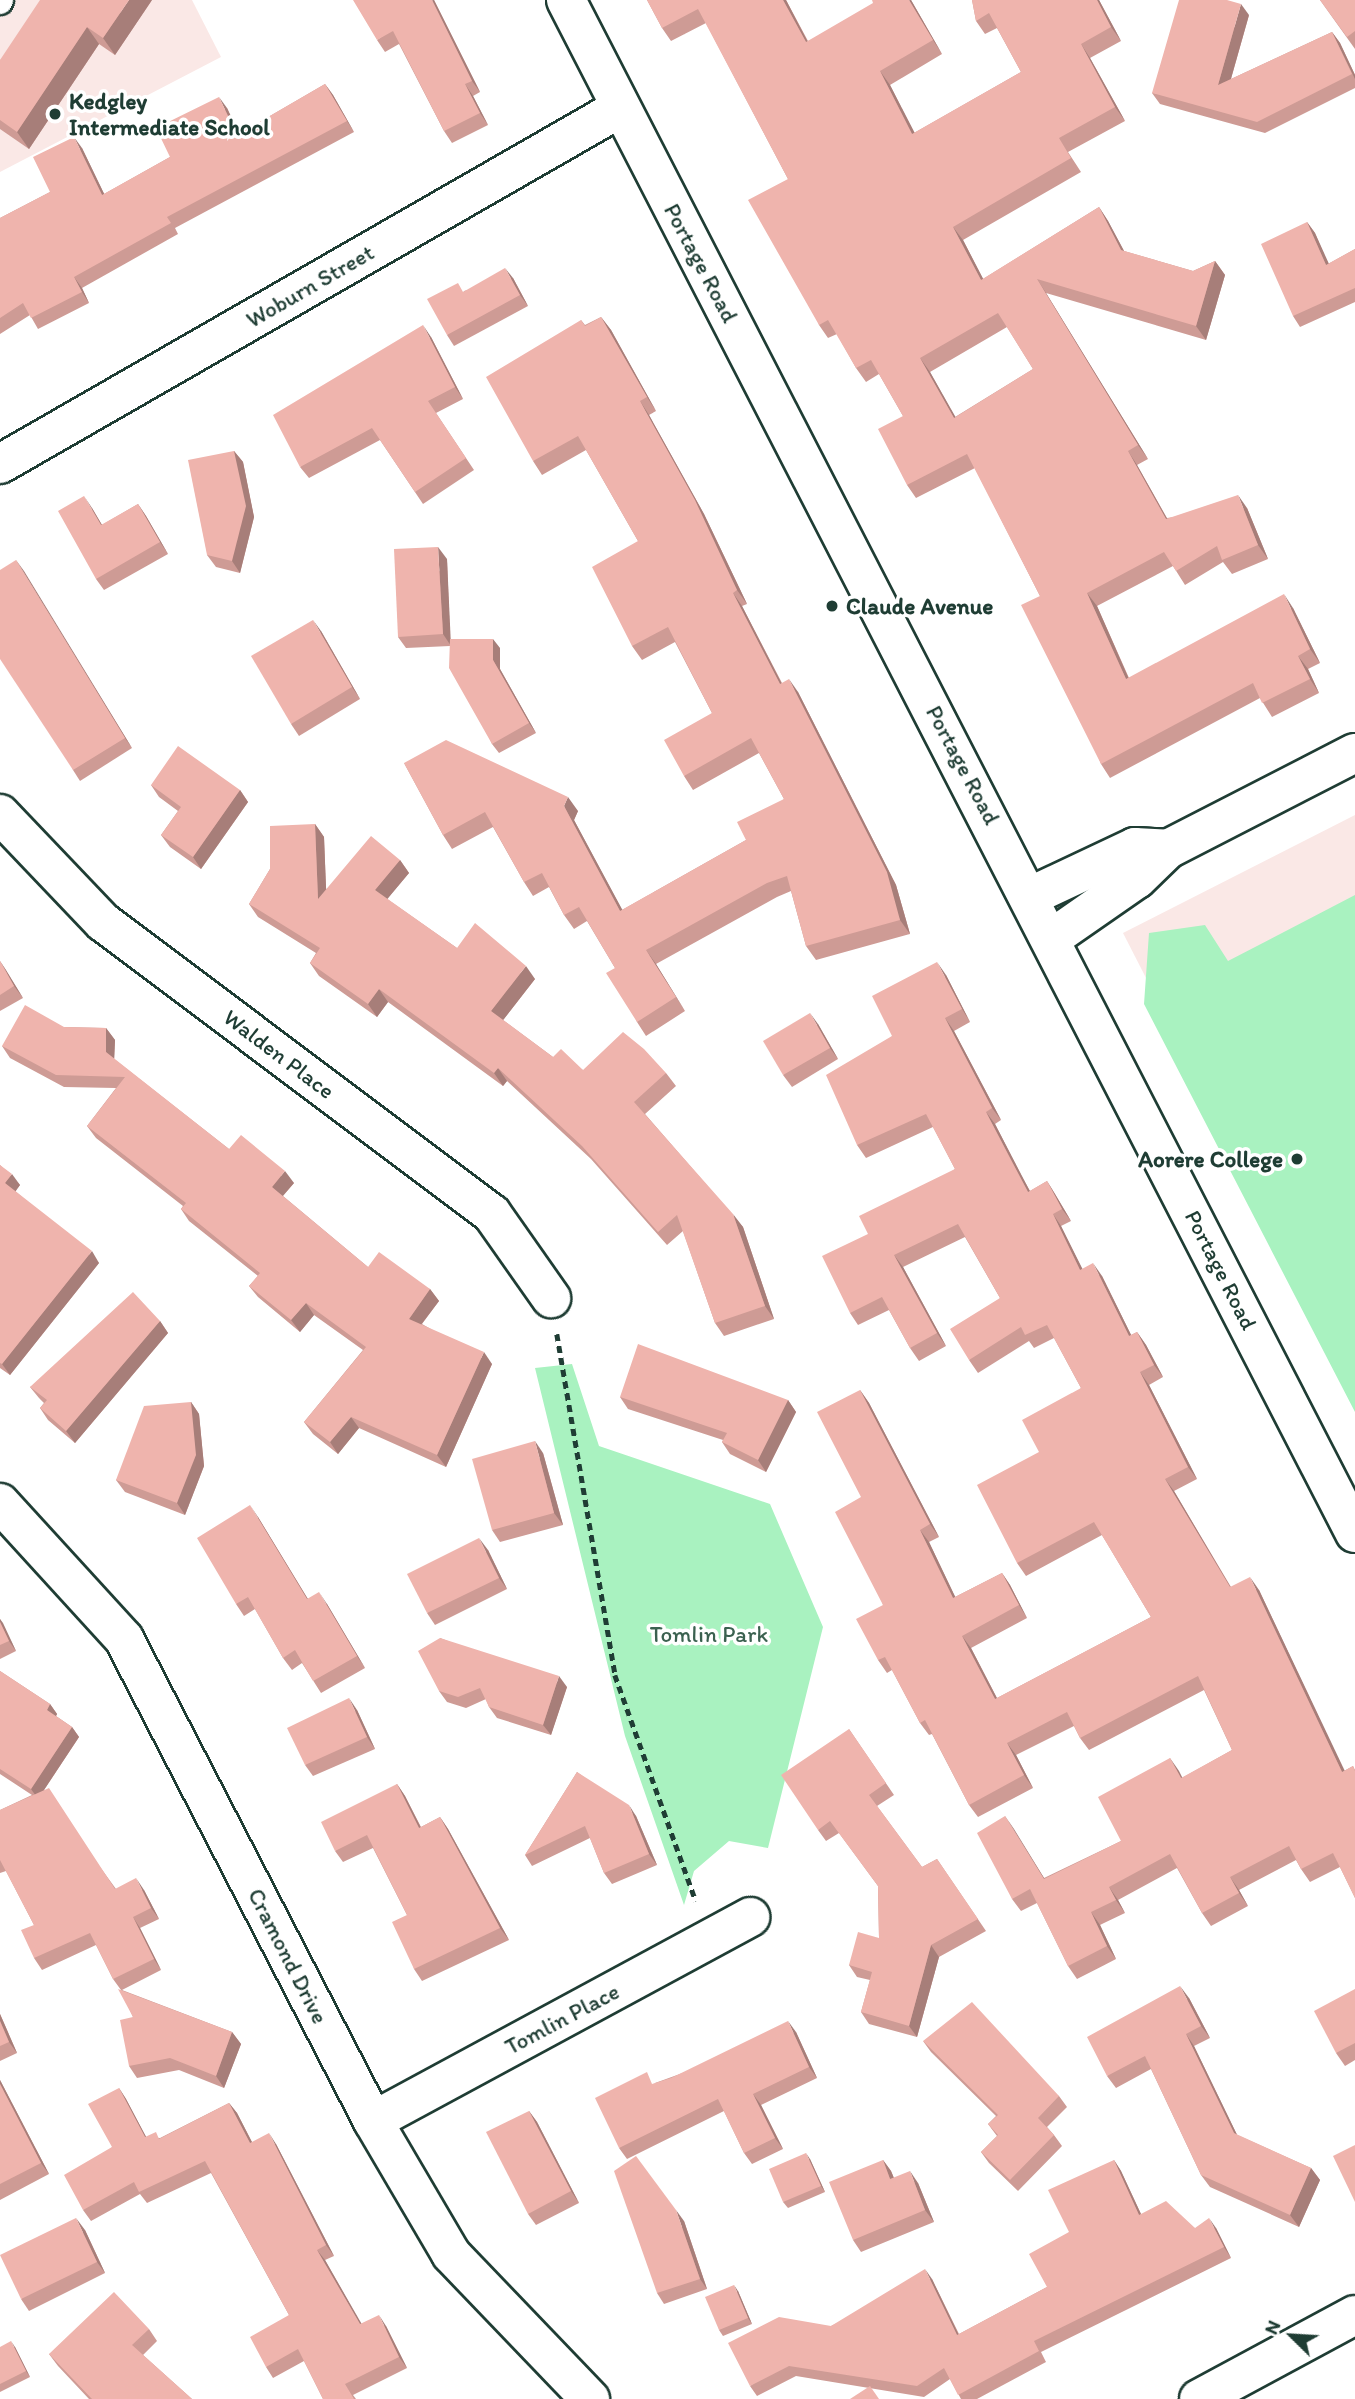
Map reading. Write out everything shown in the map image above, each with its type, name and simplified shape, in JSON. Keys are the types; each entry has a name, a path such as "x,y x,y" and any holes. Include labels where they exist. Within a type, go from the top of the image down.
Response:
{"street":[{"name":"Portage Road","path":"566,0 1031,896 1355,1533"},
{"name":"Woburn Street","path":"0,464 620,108"},
{"path":"1052,938 1137,879 1168,849 1355,753"},
{"name":"Walden Place","path":"0,814 103,922 492,1214 551,1298"},
{"path":"1031,896 1135,847 1168,849"},
{"name":"Cramond Drive","path":"0,1503 124,1639 373,2120 451,2254 590,2399"},
{"name":"Tomlin Place","path":"373,2120 750,1917"},
{"path":"1199,2399 1355,2315"}],"path":[{"path":"551,1298 615,1675 710,1939"}],"shaded area":[{"name":"Kedgley Intermediate School","path":"0,0 192,0 221,57 0,172"},
{"name":"Aorere College","path":"1355,815 1355,1386 1123,933"}],"green space":[{"name":"Aorere College","path":"1355,895 1355,1412 1144,1004 1149,933 1205,925 1228,961"},
{"name":"Tomlin Park","path":"572,1364 599,1446 770,1504 823,1627 768,1848 729,1841 694,1871 684,1905 625,1736 535,1368"}],"building":[{"path":"40,0 129,0 103,38 87,27 17,132 0,120 0,60"},
{"path":"353,0 432,0 472,81 465,84 480,113 444,131 393,31 377,40"},
{"path":"647,0 783,0 806,42 873,3 872,0 909,0 933,40 880,71 912,134 1021,72 989,13 976,21 972,0 1097,0 1111,27 1081,44 1115,107 1059,138 1071,158 953,227 981,280 1099,207 1121,250 1193,271 1215,261 1196,326 1037,279 1138,445 1128,451 1166,519 1238,495 1258,545 1222,560 1217,546 1176,571 1164,552 1087,593 1126,679 1284,594 1310,649 1298,656 1310,679 1262,703 1253,683 1101,764 1021,605 1040,596 967,454 907,485 878,429 903,416 871,360 856,368 828,320 819,325 748,200 788,179 698,9 662,28","holes":["998,313 1033,369 954,418 920,358"]},
{"path":"1179,0 1227,0 1241,4 1218,85 1332,32 1352,74 1257,122 1152,93"},
{"path":"1320,0 1355,0 1355,31 1347,37"},
{"path":"325,84 347,121 167,217 171,223 74,277 82,292 31,318 23,303 0,318 0,218 50,192 33,157 74,137 102,195 170,157 156,128 219,97 237,135"},
{"path":"1307,222 1326,265 1355,249 1355,288 1293,316 1261,244"},
{"path":"505,268 520,295 447,335 427,299 458,283 463,292"},
{"path":"601,317 647,397 640,401 695,500 737,590 733,593 780,684 789,679 887,872 900,920 806,946 787,876 767,883 646,950 676,997 637,1022 606,973 615,968 579,907 564,915 542,873 524,882 485,812 443,835 404,763 446,740 568,797 564,806 620,911 746,840 737,822 784,799 751,738 684,776 664,740 712,713 668,627 632,646 592,567 638,541 578,436 533,461 486,377 581,320 585,326"},
{"path":"423,325 455,387 428,401 466,458 415,492 372,428 300,467 273,415"},
{"path":"234,451 246,506 232,561 207,555 188,460"},
{"path":"84,496 101,525 138,504 160,542 96,579 58,511"},
{"path":"438,547 443,634 398,637 394,549"},
{"path":"16,560 125,738 73,770 0,659 0,570"},
{"path":"313,620 352,687 291,724 251,656"},
{"path":"450,639 493,639 493,660 529,723 492,744 449,668"},
{"path":"178,746 240,790 193,857 161,835 181,807 151,785"},
{"path":"315,824 318,899 371,836 400,860 375,890 457,948 475,923 526,966 491,1011 553,1057 561,1049 583,1070 623,1032 644,1049 666,1073 634,1102 733,1214 765,1306 715,1323 677,1215 658,1232 582,1146 498,1068 494,1073 379,989 368,1004 310,963 320,948 249,904 270,869 270,826"},
{"path":"0,961 14,986 0,995"},
{"path":"937,962 962,1009 945,1018 992,1108 986,1112 1028,1192 1047,1181 1062,1209 1053,1214 1080,1270 1093,1263 1129,1336 1137,1332 1154,1365 1140,1372 1188,1467 1165,1479 1230,1587 1250,1577 1342,1772 1353,1766 1355,1898 1333,1853 1301,1869 1289,1846 1230,1877 1239,1893 1202,1913 1170,1854 1109,1887 1116,1900 1091,1912 1107,1946 1068,1966 1030,1889 1012,1899 977,1833 1005,1816 1044,1879 1121,1841 1098,1797 1170,1758 1181,1778 1232,1750 1198,1676 1080,1738 1067,1712 1007,1743 1024,1775 969,1805 925,1720 920,1723 885,1657 878,1660 856,1619 883,1605 835,1512 861,1497 817,1412 860,1390 930,1524 920,1530 953,1598 1002,1573 1019,1605 962,1636 995,1699 1151,1617 1094,1522 1017,1563 977,1485 1039,1452 1022,1420 1081,1388 1047,1325 1025,1335 1021,1327 969,1360 950,1329 1000,1298 958,1224 894,1255 937,1333 910,1348 882,1297 850,1313 822,1256 868,1234 859,1216 955,1169 926,1114 857,1145 826,1075 892,1036 872,996"},
{"path":"25,1005 64,1027 106,1028 106,1052 229,1149 241,1135 285,1171 272,1187 368,1267 379,1252 430,1289 409,1319 484,1352 437,1455 351,1417 330,1442 304,1422 366,1347 306,1303 291,1320 249,1286 260,1273 181,1209 186,1203 87,1126 125,1077 56,1075 2,1046"},
{"path":"810,1013 830,1048 783,1075 763,1041"},
{"path":"0,1165 12,1174 5,1183 92,1251 2,1364 0,1363"},
{"path":"133,1292 160,1321 66,1431 40,1408 47,1400 30,1387"},
{"path":"638,1344 788,1400 758,1460 722,1442 727,1433 620,1397"},
{"path":"191,1402 196,1455 177,1503 116,1480 144,1406"},
{"path":"535,1441 554,1513 492,1530 472,1459"},
{"path":"250,1505 307,1599 319,1592 357,1656 313,1681 295,1650 283,1658 248,1597 236,1604 197,1538"},
{"path":"479,1538 499,1578 427,1613 407,1574"},
{"path":"0,1622 9,1641 0,1645"},
{"path":"440,1638 559,1676 543,1725 489,1707 480,1688 458,1697 439,1691 418,1651"},
{"path":"0,1671 50,1704 47,1710 72,1727 31,1789 0,1769"},
{"path":"349,1698 367,1737 305,1765 287,1728"},
{"path":"849,1729 886,1783 869,1795 922,1867 937,1859 978,1919 931,1945 909,2026 861,2012 872,1972 849,1965 858,1932 879,1938 878,1886 830,1821 818,1830 781,1775"},
{"path":"577,1772 629,1805 649,1854 604,1873 585,1826 525,1855"},
{"path":"397,1784 419,1828 440,1817 500,1928 414,1969 392,1922 407,1915 367,1835 335,1851 321,1822"},
{"path":"49,1788 115,1889 136,1878 151,1908 133,1917 154,1959 113,1979 90,1933 34,1958 21,1930 34,1925 0,1860 0,1810"},
{"path":"1180,1986 1201,2026 1186,2034 1234,2133 1311,2168 1290,2215 1201,2175 1145,2056 1107,2076 1087,2037"},
{"path":"118,1989 232,2032 216,2076 170,2058 129,2066 120,2020 133,2017"},
{"path":"1355,1989 1355,2043 1336,2053 1314,2011"},
{"path":"972,2002 1059,2096 1038,2118 1054,2135 1010,2180 981,2152 998,2135 988,2124 998,2115 923,2041"},
{"path":"0,2021 9,2042 0,2046"},
{"path":"788,2021 809,2067 753,2094 775,2138 744,2153 718,2099 619,2148 595,2098 647,2072 652,2084 671,2078"},
{"path":"0,2084 41,2163 0,2184"},
{"path":"119,2088 145,2137 156,2132 159,2139 229,2103 250,2143 269,2133 326,2245 317,2250 360,2324 379,2315 399,2357 345,2384 354,2399 323,2399 298,2349 266,2367 250,2337 289,2315 205,2161 139,2192 134,2182 83,2210 64,2175 112,2147 88,2104"},
{"path":"529,2111 571,2191 528,2214 486,2132"},
{"path":"1355,2145 1355,2202 1333,2156"},
{"path":"806,2153 821,2186 783,2202 769,2169"},
{"path":"636,2156 676,2210 700,2279 657,2293 614,2171"},
{"path":"883,2160 890,2179 910,2171 925,2210 853,2240 829,2182"},
{"path":"1114,2160 1139,2215 1166,2201 1195,2228 1209,2218 1224,2247 1034,2341 1039,2351 958,2395 944,2368 917,2386 789,2366 750,2386 728,2343 779,2317 831,2326 925,2269 957,2335 1047,2287 1029,2254 1069,2232 1048,2190"},
{"path":"76,2218 97,2262 21,2299 0,2255"},
{"path":"734,2285 748,2318 719,2330 705,2297"},
{"path":"114,2292 149,2329 132,2345 192,2399 92,2399 49,2354"},
{"path":"11,2341 26,2371 0,2384 0,2347"},
{"path":"870,2386 879,2399 850,2399"}],"place":[{"name":"Kedgley Intermediate School","path":"55,114"},
{"name":"Claude Avenue","path":"832,606"},
{"name":"Aorere College","path":"1297,1159"}]}
